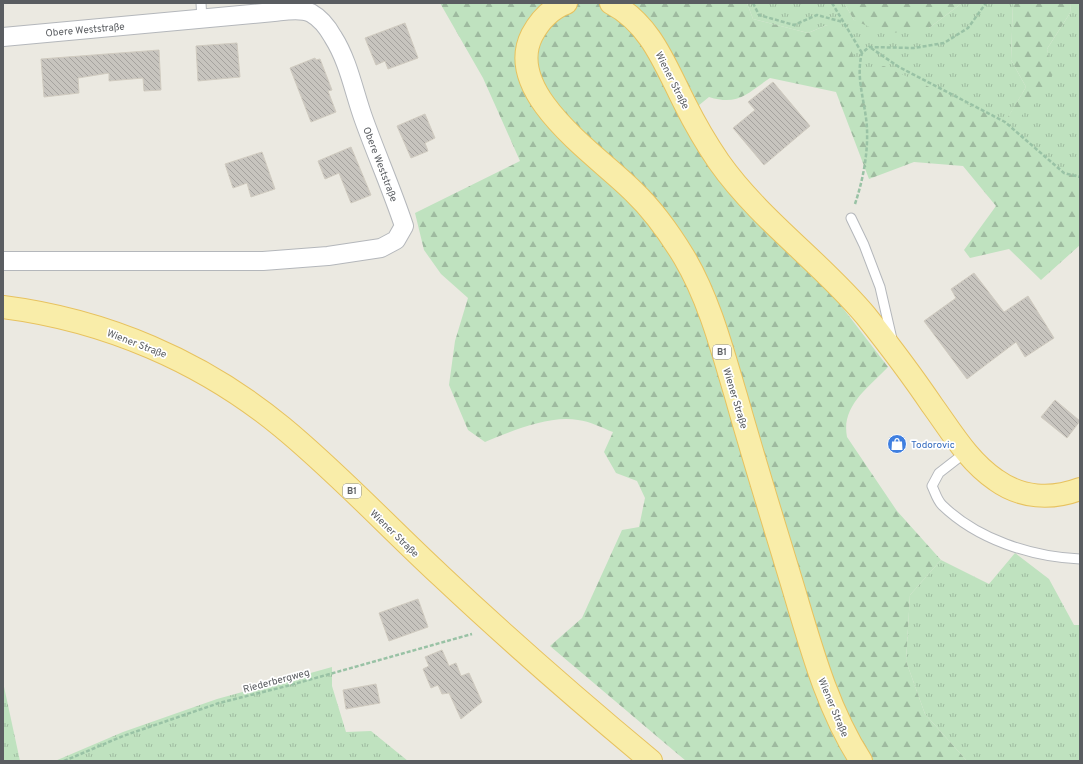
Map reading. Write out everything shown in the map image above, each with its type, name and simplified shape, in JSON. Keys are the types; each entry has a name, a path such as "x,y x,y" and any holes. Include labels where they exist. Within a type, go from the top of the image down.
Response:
{"main road":[{"name":"Wiener Straße","path":"566,3 548,13 538,25 530,39 527,59 533,87 551,115 626,184 651,210 667,230 692,272 710,315 730,376 817,666 841,726 861,761"},
{"name":"Wiener Straße","path":"611,3 635,20 650,37 702,136 734,180 849,298 895,352 966,452 988,474 1006,486 1019,492 1044,496 1066,494 1080,489"},
{"name":"Wiener Straße","path":"3,307 61,318 126,337 185,363 232,390 298,440 496,627 651,761"}],"street":[{"name":"Obere Weststraße","path":"3,37 201,11 296,10 310,12 321,21 334,37 343,57 364,120 392,190 404,226 396,240 381,248 328,256 263,261 3,261"}],"lane":[{"path":"851,218 864,245 880,287 895,352"},
{"path":"966,452 940,473 932,486 941,504 975,530 1001,542 1030,551 1080,559"}],"path":[{"path":"753,3 759,15 794,25 817,14 842,22"},
{"path":"832,3 842,22 862,53"},
{"path":"851,218 863,178 867,129 859,70 862,53 869,47 914,48 944,43 968,28 985,7 986,3"},
{"path":"869,47 899,66 1005,122 1064,173 1080,177"},
{"name":"Riederbergweg","path":"64,761 123,736 218,703 294,684 496,627"}],"green space":[{"path":"440,3 747,3 753,19 808,33 827,25 844,32 859,70 884,66 1005,122 1026,87 1011,60 1013,3 1071,3 1070,13 1047,49 1053,74 1041,98 1022,115 1006,122 1064,173 1080,176 1080,245 1041,280 1009,249 970,258 964,250 996,206 963,166 914,162 869,179 836,92 770,78 741,97 727,100 709,97 698,106 722,150 888,367 865,390 852,407 846,426 847,437 897,511 941,560 910,595 906,661 925,714 967,761 686,761 550,646 582,618 622,530 639,527 645,498 637,481 616,473 604,452 613,432 591,423 567,419 531,425 485,442 468,430 449,385 455,341 468,298 441,274 424,250 415,213 520,161 483,78"},
{"path":"747,3 844,3 854,20 929,28 962,3 1013,3 1011,60 1026,87 1006,121 1052,74 1047,49 1070,13 1071,3 1080,3 1080,177 1064,173 1005,122 859,70 827,25 808,33 753,19"},
{"path":"844,3 962,3 929,28 885,34 854,20"},
{"path":"1015,553 1049,579 1074,625 1080,625 1080,761 967,761 925,714 906,661 910,595 941,560 989,584"},
{"path":"332,667 332,686 346,732 371,731 408,761 55,761 123,732 217,699"},
{"path":"3,682 20,761 3,761"}],"building":[{"path":"405,23 418,58 388,69 385,61 376,65 365,38"},
{"path":"237,43 240,77 198,81 196,46"},
{"path":"159,50 161,90 144,91 143,78 109,81 109,73 78,78 79,93 44,97 41,59"},
{"path":"315,58 316,60 320,59 332,90 328,91 336,112 311,122 290,68"},
{"path":"773,82 810,126 764,165 733,128 755,110 748,102"},
{"path":"425,114 435,138 425,143 428,151 411,158 397,126"},
{"path":"351,147 371,195 351,203 339,173 325,179 318,161"},
{"path":"262,152 275,189 251,197 247,183 233,188 225,164"},
{"path":"974,273 1004,312 1028,296 1054,338 1025,357 1016,342 967,379 924,321 956,298 951,289"},
{"path":"1055,400 1080,421 1067,438 1041,417"},
{"path":"418,599 428,627 389,641 379,613"},
{"path":"442,650 449,666 456,663 461,676 469,673 482,702 461,719 449,693 442,694 438,685 431,688 423,669 429,666 425,657"},
{"path":"376,684 380,703 346,709 343,690"}],"place":[{"name":"Todorovic","path":"897,444"}]}
